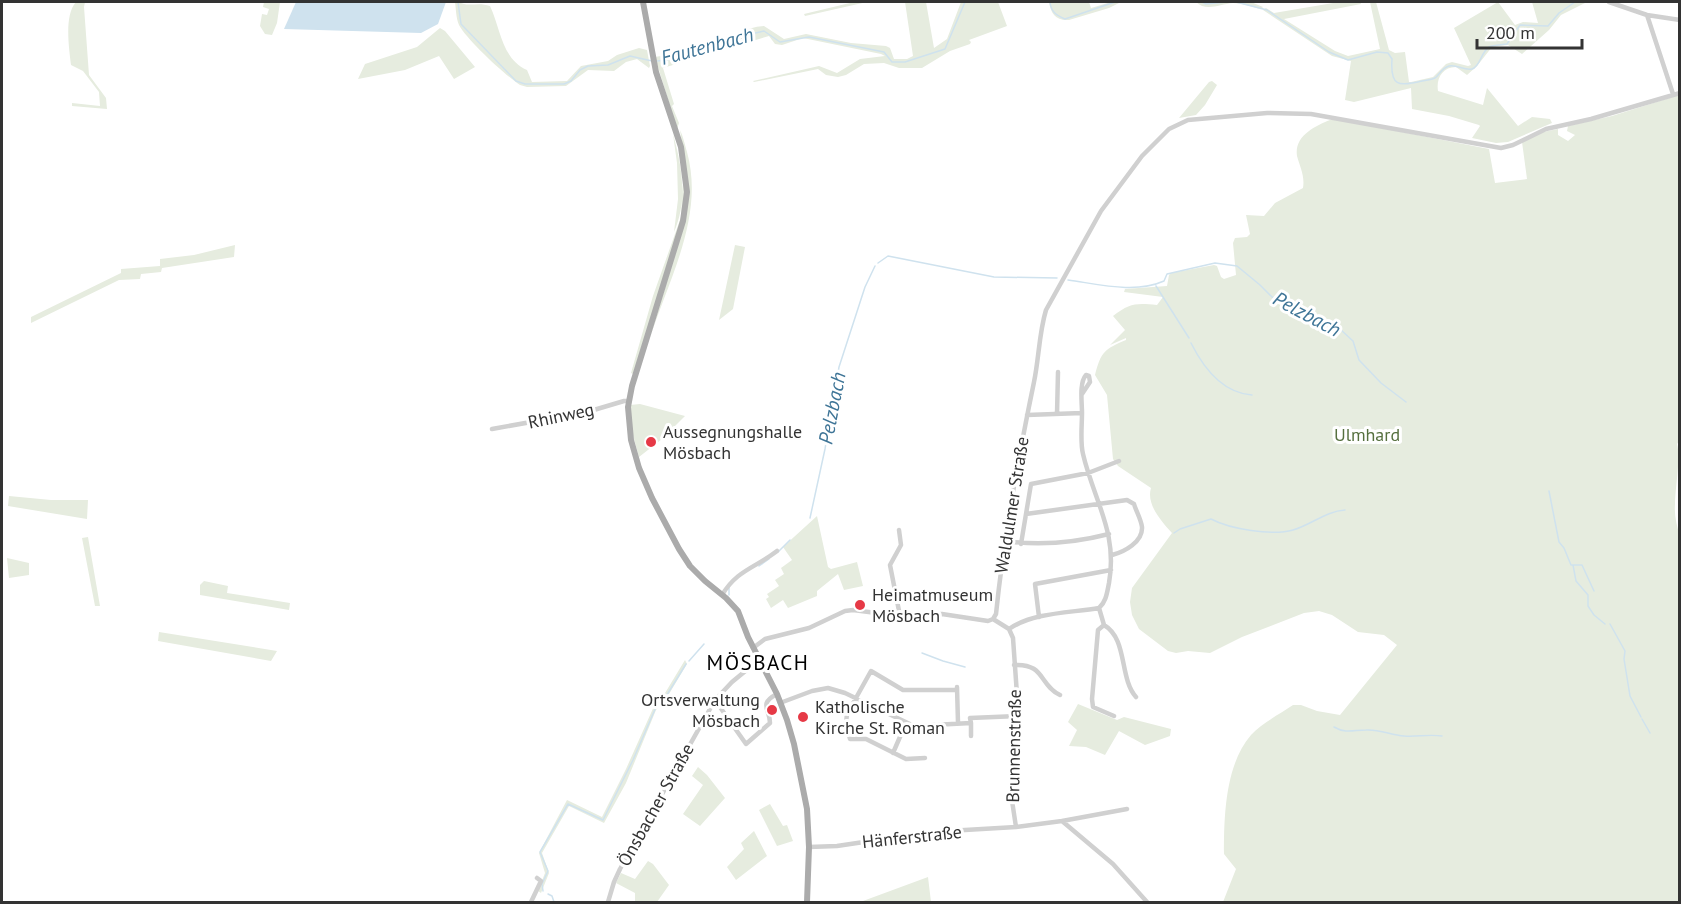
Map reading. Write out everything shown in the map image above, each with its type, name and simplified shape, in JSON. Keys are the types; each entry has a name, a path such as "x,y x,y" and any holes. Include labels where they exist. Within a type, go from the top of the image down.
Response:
{"main road":[{"path":"643,2 654,64 681,147 687,192 683,222 628,401 629,429 639,468 663,521 695,572 738,611 753,648 777,694 795,744 807,809 807,902"}],"street":[{"path":"1609,2 1647,15 1680,20"},
{"path":"1647,15 1676,94"},
{"name":"Waldulmer Straße","path":"993,619 996,614 1004,542 1032,392 1041,324 1049,304 1107,203 1150,146 1178,124 1188,120 1267,112 1311,114 1501,148 1513,145 1536,133 1676,94"},
{"path":"1057,414 1058,372"},
{"path":"753,648 765,639 809,628 845,611 853,610 900,616 942,614 988,621 993,619 1009,629 1039,617 1099,608 1104,603 1112,555 1101,504 1082,451 1082,394"},
{"name":"Rhinweg","path":"492,429 588,412 628,401"},
{"path":"1027,415 1082,413"},
{"path":"1021,544 1031,484 1088,473 1119,461"},
{"path":"1026,514 1127,500 1134,504 1142,531 1132,545 1112,555"},
{"path":"899,530 901,545 890,565 900,616"},
{"path":"1004,542 1021,544 1076,542 1109,534"},
{"path":"722,595 738,574 777,551"},
{"path":"1039,617 1035,584 1111,570"},
{"path":"1099,608 1104,625 1110,628 1118,646 1130,690 1136,697"},
{"path":"1104,625 1098,630 1092,699 1093,707 1114,716"},
{"name":"Brunnenstraße","path":"1009,629 1013,638 1018,716 1011,794 1016,827"},
{"name":"Önsbacher Straße","path":"608,903 620,869 715,700 759,659"},
{"name":"Brunnenstraße","path":"1014,665 1028,665 1035,668 1051,689 1060,695"},
{"path":"925,758 906,759 866,738 850,739 846,719 871,672 903,690 956,688 957,723"},
{"path":"780,703 820,689 836,690 914,726 971,723"},
{"path":"715,700 746,744 770,723 766,704 777,694"},
{"path":"971,736 970,718 1018,716"},
{"path":"894,753 906,723"},
{"name":"Hänferstraße","path":"808,847 837,846 931,832 1016,827 1127,809"},
{"path":"1062,821 1113,864 1147,903"},
{"path":"531,903 541,881 537,878"}],"green space":[{"path":"76,2 85,2 89,75 106,98 107,109 72,106 72,103 100,106 99,92 83,71 71,65 69,23 72,8"},
{"path":"264,2 280,2 277,23 272,35 265,34 260,26 262,14 267,15 269,9 263,7"},
{"path":"455,2 490,6 507,51 518,65 527,70 532,82 567,81 581,66 608,61 617,55 639,48 647,50 650,66 649,68 637,59 626,62 614,71 588,70 566,86 527,87 520,85 487,57 463,31 458,22"},
{"path":"854,2 867,2 805,16 804,14"},
{"path":"905,2 926,2 934,48 947,39 961,2 998,2 1007,26 969,40 970,44 950,51 922,68 899,68 884,63 864,64 838,77 826,75 818,69 754,82 819,66 837,73 860,59 885,56 803,38 782,45 775,44 769,36 663,68 674,104 672,106 679,123 677,129 655,57 697,48 764,26 784,39 806,34 851,43 886,46 890,48 894,59 907,59 913,56"},
{"path":"1049,2 1089,2 1091,8 1111,2 1121,2 1109,8 1064,20 1055,16"},
{"path":"1196,2 1251,2 1263,7 1261,9 1233,3 1204,7"},
{"path":"1339,2 1360,2 1361,4 1284,19 1335,51 1348,56 1380,49 1370,2 1376,2 1389,50 1395,53 1405,52 1409,82 1411,82 1433,77 1446,64 1452,62 1471,65 1454,28 1498,2 1515,25 1523,22 1538,23 1532,2 1587,2 1561,15 1549,30 1522,54 1508,45 1492,47 1467,75 1456,67 1447,69 1441,74 1438,91 1483,105 1487,88 1518,126 1532,117 1550,119 1552,123 1508,142 1496,143 1472,138 1479,125 1412,109 1411,88 1354,102 1345,100 1351,61 1332,56 1263,10 1266,8 1274,13"},
{"path":"440,28 475,67 454,79 439,56 405,70 358,79 365,64 417,47"},
{"path":"1212,81 1217,85 1205,105 1196,115 1179,118 1209,82"},
{"name":"Ulmhard","path":"1679,95 1680,440 1677,444 1675,508 1680,537 1679,902 1223,902 1236,869 1224,854 1225,824 1231,776 1242,747 1255,731 1293,705 1340,715 1397,645 1384,635 1358,632 1332,615 1319,611 1304,613 1242,637 1210,653 1168,651 1139,629 1132,615 1130,602 1132,588 1172,533 1159,518 1153,506 1151,488 1118,466 1113,459 1107,395 1095,375 1099,361 1105,352 1126,340 1126,338 1110,345 1125,330 1113,316 1134,305 1157,305 1163,297 1124,292 1125,289 1167,286 1171,273 1214,265 1217,266 1224,279 1236,275 1233,243 1235,238 1247,237 1250,234 1246,215 1264,216 1275,203 1303,188 1303,176 1297,156 1299,143 1302,137 1312,129 1330,120 1335,119 1489,149 1495,183 1527,179 1522,142 1543,132 1558,129 1558,135 1568,141 1575,135 1567,131 1568,126 1612,116"},
{"path":"680,130 691,176 688,224 674,272 649,341 681,235 688,181"},
{"path":"673,134 682,183 681,208 674,232 678,199"},
{"path":"681,155 685,190 683,212 633,374 631,373 653,296 681,217 683,181"},
{"path":"235,245 234,257 162,268 161,272 141,274 140,279 119,280 31,323 31,317 121,273 121,269 160,266 160,259 194,255"},
{"path":"735,245 745,247 733,309 719,320"},
{"path":"640,404 685,416 662,439 639,457 632,432 630,405"},
{"path":"9,496 51,500 88,500 87,519 8,506"},
{"path":"817,516 828,567 831,569 857,562 863,586 844,590 838,574 817,591 817,596 788,608 783,600 771,608 766,599 769,597 767,594 779,586 775,580 784,574 781,568 792,560 783,547"},
{"path":"88,537 100,606 95,606 82,538"},
{"path":"7,558 29,563 29,575 9,578"},
{"path":"204,581 228,586 227,593 290,603 289,610 200,595 200,585"},
{"path":"159,632 277,651 271,661 158,641"},
{"path":"685,660 687,664 666,699 656,710 626,783 604,823 569,806 542,853 549,873 541,893 538,891 545,873 539,853 567,800 602,817 655,704 662,698"},
{"path":"1078,704 1117,720 1124,717 1171,729 1170,736 1145,745 1119,731 1105,755 1086,747 1069,746 1077,730 1068,722"},
{"path":"698,767 725,798 700,826 683,814 703,785 692,776"},
{"path":"770,804 783,826 787,825 793,841 777,846 759,810"},
{"path":"754,831 767,856 736,880 727,867 744,849 741,843"},
{"path":"648,861 669,885 657,902 638,902 635,901 635,893 616,883 621,873 635,879"},
{"path":"928,877 931,902 856,902 863,901"}],"water":[{"path":"296,2 446,2 438,24 421,33 284,29"}],"waterway":[{"name":"Fautenbach","path":"458,2 461,24 516,81 525,84 564,84 588,66 608,65 630,56 652,61"},
{"name":"Fautenbach","path":"657,61 684,56 764,31 780,42 809,37 884,52 892,62 905,62 945,49 965,2"},
{"name":"Fautenbach","path":"1050,2 1054,13 1065,19 1115,2"},
{"name":"Fautenbach","path":"1202,2 1206,4 1226,2"},
{"name":"Fautenbach","path":"1236,2 1267,10 1329,52 1348,60 1377,52 1388,53 1392,59 1392,75 1401,84 1433,79 1449,66 1475,68 1486,49 1507,44 1520,25 1548,26 1559,13 1575,2"},
{"name":"Pelzbach","path":"878,263 888,256 994,277 1057,278"},
{"name":"Pelzbach","path":"1068,280 1116,287 1141,287 1164,281 1167,274 1215,263 1237,266 1272,297 1295,305 1341,330 1353,341 1359,360 1381,383 1406,402"},
{"name":"Pelzbach","path":"810,518 839,367 865,287 875,266"},
{"name":"Pelzbach","path":"1156,286 1189,338"},
{"name":"Pelzbach","path":"1191,343 1201,361 1223,384 1241,393 1252,395"},
{"path":"1549,491 1559,542 1571,565 1582,565 1594,591"},
{"path":"1174,533 1211,519 1229,526 1251,530 1284,532 1300,528 1331,513 1345,510"},
{"path":"778,552 790,540"},
{"path":"759,566 769,559"},
{"path":"1573,565 1576,581 1588,595 1588,606 1594,615 1605,624"},
{"path":"729,588 729,595"},
{"path":"1610,624 1625,651 1624,659 1630,696 1641,717"},
{"name":"Pelzbach","path":"689,661 704,644"},
{"path":"922,653 965,667"},
{"name":"Pelzbach","path":"543,891 542,884 548,871 540,852 568,804 603,820 656,707 665,698 686,664"},
{"path":"1642,719 1650,733"},
{"path":"1334,727 1346,731 1371,730 1404,736 1442,736"},
{"name":"Pelzbach","path":"548,894 552,896 554,902"}],"place":[{"name":"Aussegnungshalle Mösbach","path":"651,442"},
{"name":"Heimatmuseum Mösbach","path":"860,605"},
{"name":"Ortsverwaltung Mösbach","path":"772,710"},
{"name":"Katholische Kirche St. Roman","path":"803,717"}],"district":[{"name":"MÖSBACH","path":"758,663"}]}
